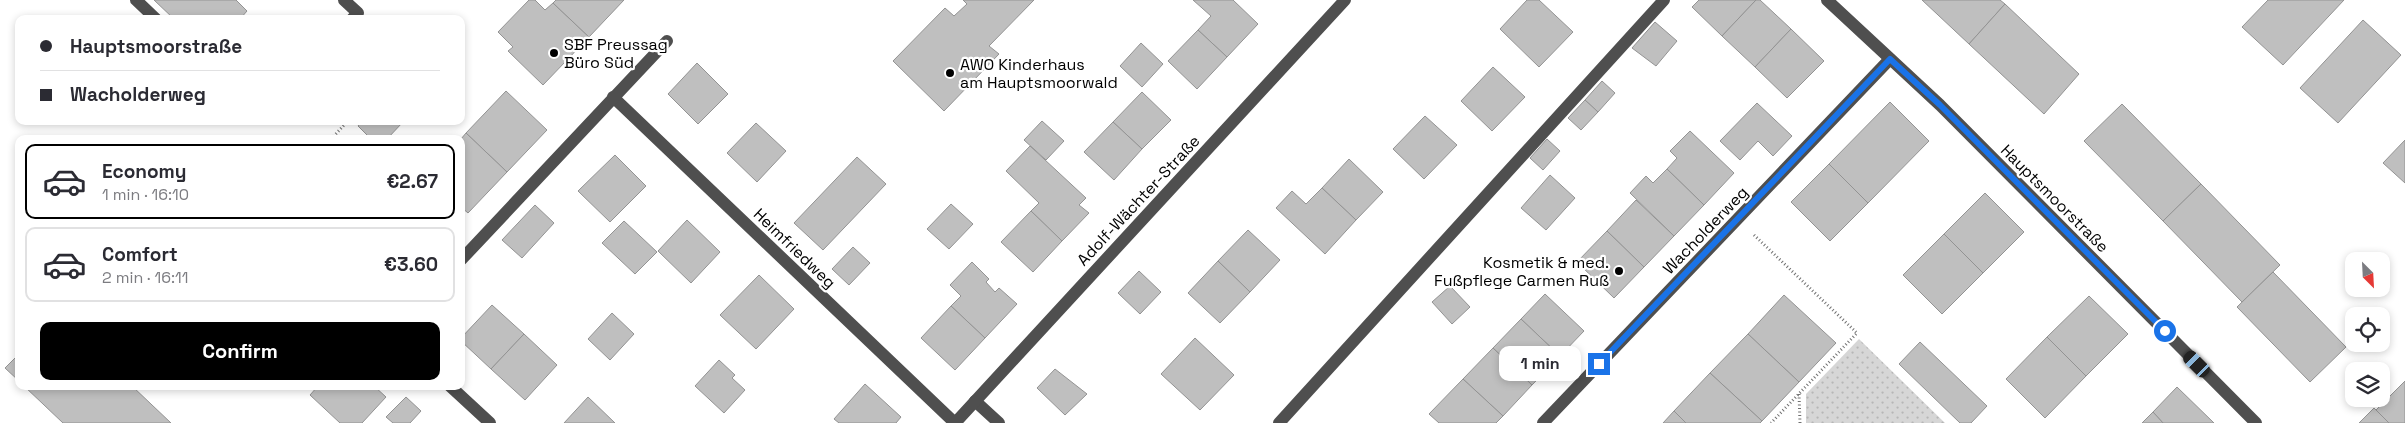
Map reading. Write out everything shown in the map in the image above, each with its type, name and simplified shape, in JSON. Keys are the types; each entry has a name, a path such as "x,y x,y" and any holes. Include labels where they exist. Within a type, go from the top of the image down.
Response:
{"street":[{"path":"136,0 152,15"},
{"path":"344,0 358,13 356,15"},
{"name":"Adolf-Wächter-Straße","path":"955,423 1345,0"},
{"path":"1278,423 1664,0"},
{"name":"Hauptsmoorstraße","path":"1827,0 1940,105 2256,423"},
{"path":"465,256 667,41"},
{"name":"Wacholderweg","path":"1543,423 1890,59"},
{"name":"Heimfriedweg","path":"613,97 955,423"},
{"path":"454,390 490,423"},
{"path":"975,401 999,423"}],"path":[{"path":"335,135 344,125"},
{"path":"1737,219 1857,333 1771,423"},
{"path":"1799,393 1800,423"}],"shaded area":[{"path":"1859,339 1945,423 1806,423 1806,394"}],"building":[{"path":"154,0 236,0 247,11 244,15 170,15"},
{"path":"529,0 535,0 545,10 553,3 589,37 543,85 508,51 513,47 498,32"},
{"path":"556,0 624,0 589,37 553,3"},
{"path":"963,0 1034,0 989,46 999,54 944,111 893,61 945,8 954,16 967,4"},
{"path":"1193,0 1233,0 1258,24 1227,57 1198,30 1211,16"},
{"path":"1527,0 1539,0 1573,32 1539,67 1500,29"},
{"path":"1699,0 1756,0 1722,36 1692,7"},
{"path":"1756,0 1760,0 1791,29 1755,67 1722,36"},
{"path":"1922,0 2000,0 2005,4 1969,44"},
{"path":"2268,0 2344,0 2283,65 2242,27"},
{"path":"2005,4 2079,74 2044,114 1969,44"},
{"path":"2363,20 2401,55 2338,123 2300,88"},
{"path":"1655,22 1677,41 1656,66 1632,48"},
{"path":"1791,29 1824,61 1787,98 1755,67"},
{"path":"1198,30 1227,57 1197,89 1168,61"},
{"path":"1141,43 1163,64 1142,87 1120,66"},
{"path":"697,63 728,94 698,124 668,94"},
{"path":"1493,67 1525,97 1492,131 1461,101"},
{"path":"1602,81 1615,93 1598,112 1585,100"},
{"path":"506,91 547,130 507,172 466,133"},
{"path":"1142,92 1171,120 1142,149 1113,122"},
{"path":"1585,100 1598,112 1581,130 1568,118"},
{"path":"1890,102 1929,141 1868,203 1829,164"},
{"path":"1757,103 1792,136 1773,156 1758,141 1740,160 1720,141"},
{"path":"2122,104 2201,184 2163,221 2084,141"},
{"path":"1425,116 1457,145 1424,179 1393,149"},
{"path":"1042,121 1064,141 1046,160 1024,140"},
{"path":"1113,122 1142,149 1114,180 1084,152"},
{"path":"756,123 786,151 757,182 727,153"},
{"path":"400,125 391,135 367,135 358,126"},
{"path":"1690,131 1734,173 1704,205 1667,169 1677,158 1670,151"},
{"path":"466,133 507,172 468,213 465,210 464,135"},
{"path":"1547,139 1560,151 1543,170 1530,158"},
{"path":"2405,140 2405,183 2383,163"},
{"path":"1030,146 1086,198 1079,205 1089,213 1062,241 1031,211 1039,203 1006,171"},
{"path":"615,155 646,186 610,222 578,191"},
{"path":"857,157 886,184 823,250 794,223"},
{"path":"1349,159 1383,192 1356,220 1322,188"},
{"path":"1829,164 1868,203 1830,241 1791,202"},
{"path":"1667,169 1704,205 1674,236 1630,193 1646,176 1653,183"},
{"path":"1550,175 1575,198 1546,230 1521,208"},
{"path":"2201,184 2280,265 2242,302 2163,221"},
{"path":"1322,188 1356,220 1325,254 1276,208 1292,191 1306,204"},
{"path":"1985,193 2024,232 1983,273 1944,234"},
{"path":"1636,200 1674,236 1644,267 1607,231"},
{"path":"951,204 973,224 949,249 927,229"},
{"path":"535,205 554,223 522,258 502,240"},
{"path":"1031,211 1062,241 1033,272 1001,242"},
{"path":"687,220 720,252 691,283 658,251"},
{"path":"624,221 657,252 635,274 602,243"},
{"path":"1248,230 1280,260 1250,292 1218,261"},
{"path":"1607,231 1644,267 1614,298 1577,262"},
{"path":"1944,234 1983,273 1942,314 1903,275"},
{"path":"853,247 870,263 849,285 832,269"},
{"path":"1218,261 1250,292 1220,323 1188,293"},
{"path":"972,262 989,279 986,282 995,292 999,288 1017,304 985,338 951,306 961,296 950,285"},
{"path":"1139,271 1161,292 1140,314 1118,293"},
{"path":"2273,272 2345,348 2310,382 2237,307"},
{"path":"759,275 794,309 756,349 720,315"},
{"path":"1450,286 1470,307 1452,324 1432,302"},
{"path":"1545,294 1584,331 1560,356 1521,319"},
{"path":"1784,295 1836,343 1799,382 1748,334"},
{"path":"2089,296 2128,334 2086,376 2047,337"},
{"path":"492,305 524,334 491,369 465,345 465,334"},
{"path":"951,306 985,338 955,370 921,338"},
{"path":"612,313 634,334 610,360 588,339"},
{"path":"1521,319 1560,356 1532,385 1493,348"},
{"path":"524,334 557,365 525,400 491,369"},
{"path":"1748,334 1799,382 1762,421 1710,373"},
{"path":"2047,337 2086,376 2045,418 2006,379"},
{"path":"1195,338 1234,375 1200,410 1161,374"},
{"path":"1920,342 1987,406 1971,423 1960,423 1899,364"},
{"path":"1493,348 1532,385 1503,416 1463,379"},
{"path":"15,358 15,377 5,368"},
{"path":"719,360 735,375 732,378 745,390 724,413 695,386"},
{"path":"1055,369 1087,394 1065,415 1037,388"},
{"path":"1710,373 1762,421 1760,423 1686,423 1674,411"},
{"path":"1463,379 1503,416 1496,423 1439,423 1429,414"},
{"path":"2405,381 2405,423 2389,423 2376,410 2379,407 2390,407 2390,396"},
{"path":"865,384 901,417 896,423 839,423 834,419"},
{"path":"2177,387 2214,423 2163,423 2153,412"},
{"path":"28,390 136,390 171,423 63,423"},
{"path":"314,390 378,390 386,397 362,423 340,423 310,395"},
{"path":"406,397 421,411 410,423 393,423 386,417"},
{"path":"588,397 615,423 564,423"},
{"path":"2374,408 2389,423 2359,423"},
{"path":"1674,411 1686,423 1663,423"},
{"path":"2153,412 2163,423 2142,423"}],"place":[{"name":"SBF Preussag Büro Süd","path":"554,53"},
{"name":"AWO Kinderhaus am Hauptsmoorwald","path":"950,73"},
{"name":"Kosmetik & med. Fußpflege Carmen Ruß","path":"1619,271"}],"route":[{"path":"1599,364 1890,59 1940,105 2165,331"}]}
